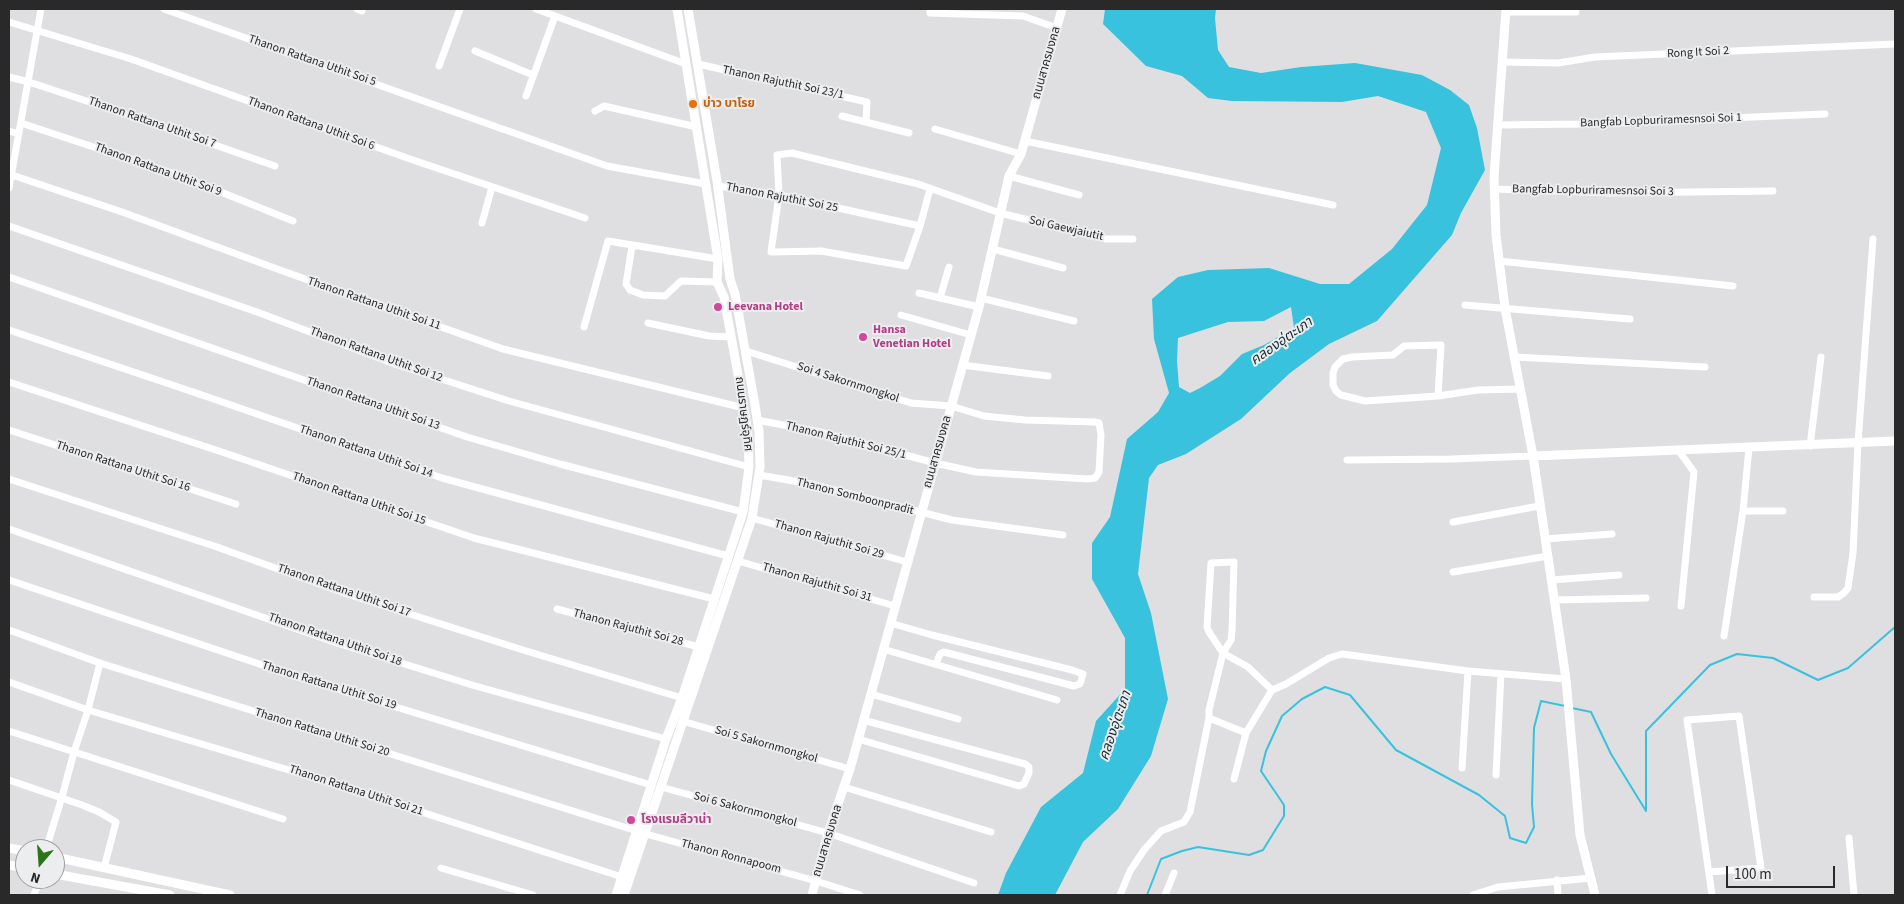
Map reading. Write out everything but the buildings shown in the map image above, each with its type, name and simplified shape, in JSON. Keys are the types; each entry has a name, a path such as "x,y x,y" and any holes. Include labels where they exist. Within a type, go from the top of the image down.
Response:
{"street":[{"path":"9,188 41,9"},
{"name":"Thanon Rattana Uthit Soi 5","path":"164,9 608,166 706,184"},
{"path":"439,66 460,9"},
{"path":"536,9 686,64"},
{"name":"ถนนราษฏร์อุทิศ","path":"616,895 661,787 682,721 696,668 699,647 743,512 749,467 748,434 744,408 724,297 717,282 718,259 677,9"},
{"name":"ถนนราษฏร์อุทิศ","path":"624,895 651,785 666,739 738,561 752,518 759,475 757,420 746,351 735,294 730,279 718,186 688,9"},
{"path":"930,9 930,13 1024,16 1057,28"},
{"name":"ถนนสาครมงคล","path":"812,895 828,833 850,769 980,303 1009,176 1022,154 1062,9"},
{"path":"1576,12 1506,10 1494,189 1496,235 1505,308 1532,456 1566,679 1580,835 1595,895"},
{"path":"526,96 555,16"},
{"name":"Thanon Rattana Uthit Soi 6","path":"9,22 131,59 492,187 586,218"},
{"name":"Rong It Soi 2","path":"1502,62 1558,63 1595,57 1895,44"},
{"path":"475,51 533,74"},
{"name":"Thanon Rajuthit Soi 23/1","path":"698,64 868,102 866,122"},
{"name":"Thanon Rattana Uthit Soi 7","path":"9,77 29,82 275,166"},
{"path":"595,111 604,106 697,127"},
{"name":"Bangfab Lopburiramesnsoi Soi 1","path":"1497,125 1585,124 1825,114"},
{"path":"842,116 909,134"},
{"name":"Thanon Rattana Uthit Soi 9","path":"22,123 181,176 293,221"},
{"path":"935,129 1022,154"},
{"path":"9,131 19,134"},
{"path":"1025,141 1333,205"},
{"name":"Soi Gaewjaiutit","path":"779,195 777,155 792,153 930,189 1000,213 1106,239 1133,239"},
{"name":"Thanon Rattana Uthit Soi 11","path":"10,175 122,212 503,349 744,408"},
{"path":"1009,176 1079,195"},
{"name":"Thanon Rajuthit Soi 25","path":"718,186 779,195 920,226"},
{"path":"482,223 492,187"},
{"path":"779,195 771,252 821,251 906,266 930,189"},
{"name":"Bangfab Lopburiramesnsoi Soi 3","path":"1494,189 1608,193 1773,191"},
{"name":"Thanon Rattana Uthit Soi 12","path":"9,226 258,312 412,370 509,401 749,467"},
{"path":"1814,597 1838,597 1848,588 1853,553 1858,443 1873,239"},
{"path":"584,327 608,241 718,259"},
{"path":"632,246 626,284 630,290 643,295 665,296 681,281 717,282"},
{"path":"993,249 1063,268"},
{"path":"1499,261 1734,286"},
{"path":"940,298 949,267"},
{"name":"Thanon Rattana Uthit Soi 13","path":"9,277 467,437 569,467 743,512"},
{"path":"919,293 1074,321"},
{"path":"724,297 735,294"},
{"path":"1465,305 1630,319"},
{"path":"900,316 971,334"},
{"path":"648,323 709,336 731,337"},
{"name":"Thanon Rattana Uthit Soi 14","path":"9,330 442,478 728,556"},
{"path":"1438,396 1441,346 1404,346 1393,355 1343,359 1338,362 1333,373 1333,385 1336,391 1355,400 1394,400 1438,396 1478,390 1520,389"},
{"name":"Soi 4 Sakornmongkol","path":"746,351 911,403 951,406 984,416 1025,420 1099,423 1101,435 1099,472 1095,478 1087,479"},
{"path":"1515,357 1705,367"},
{"path":"1810,446 1821,357"},
{"path":"962,365 1048,376"},
{"name":"Thanon Rattana Uthit Soi 15","path":"9,382 474,538 714,599"},
{"name":"Thanon Rajuthit Soi 25/1","path":"757,420 820,432 976,472 1087,479"},
{"name":"Thanon Rattana Uthit Soi 16","path":"9,430 236,504"},
{"path":"1347,460 1452,460 1895,441"},
{"path":"1724,636 1743,511 1749,448"},
{"path":"1679,451 1694,472 1682,606"},
{"name":"Thanon Somboonpradit","path":"759,475 820,486 921,514 1063,535"},
{"name":"Thanon Rattana Uthit Soi 17","path":"9,479 217,547 350,595 682,698"},
{"path":"1454,522 1540,506"},
{"path":"1743,511 1783,511"},
{"name":"Thanon Rajuthit Soi 29","path":"752,518 907,562"},
{"name":"Thanon Rattana Uthit Soi 18","path":"9,529 337,643 472,685 666,739"},
{"path":"1545,539 1612,534"},
{"path":"1453,572 1548,556"},
{"name":"Thanon Rajuthit Soi 31","path":"738,561 895,606"},
{"path":"1120,895 1130,871 1144,850 1162,831 1184,822 1190,812 1209,710 1223,653 1228,647 1232,631 1234,562 1212,562 1207,627 1223,653 1248,667 1272,690"},
{"path":"1551,580 1619,575"},
{"name":"Thanon Rattana Uthit Soi 19","path":"9,580 301,678 651,785"},
{"path":"1555,600 1646,598"},
{"name":"Thanon Rajuthit Soi 28","path":"557,609 699,647"},
{"path":"890,623 1083,674 1080,684 1074,686 944,652 940,654 936,664"},
{"name":"Thanon Rattana Uthit Soi 20","path":"9,630 100,663 641,832"},
{"path":"883,649 1057,700"},
{"path":"1234,779 1246,733 1272,690 1286,684 1329,658 1342,654 1468,671 1566,679"},
{"path":"49,839 88,710 100,663"},
{"path":"1462,768 1468,671"},
{"path":"1496,775 1501,674"},
{"name":"Thanon Rattana Uthit Soi 21","path":"9,682 88,710 332,783 622,877"},
{"path":"870,694 958,719"},
{"path":"1709,872 1761,868 1739,716 1687,720 1712,895"},
{"path":"1209,718 1246,733"},
{"path":"858,739 1019,786 1024,784 1029,773 1029,768 1025,764 863,720"},
{"name":"Soi 5 Sakornmongkol","path":"682,721 850,769"},
{"path":"9,731 283,819"},
{"path":"9,780 62,797 99,812 116,822 104,868"},
{"name":"Soi 6 Sakornmongkol","path":"661,787 828,833 974,883"},
{"path":"844,788 991,832"},
{"name":"Thanon Ronnapoom","path":"641,832 860,895"},
{"path":"1849,838 1854,895"},
{"path":"65,859 230,895"},
{"path":"441,868 533,895"},
{"path":"127,873 146,890"},
{"path":"1165,895 1174,873"},
{"path":"65,876 170,895"},
{"path":"1473,895 1498,888 1557,880 1591,878"},
{"path":"1557,880 1558,895"}],"water":[{"name":"คลองอุ่ตะเภา","path":"1105,9 1216,9 1218,50 1229,67 1261,73 1301,67 1355,63 1422,75 1450,90 1469,105 1477,128 1485,170 1461,213 1452,235 1377,321 1329,344 1290,373 1241,419 1186,454 1158,465 1149,478 1138,574 1151,613 1168,699 1151,756 1118,809 1083,842 1055,895 998,895 1006,873 1041,807 1083,773 1096,721 1125,689 1125,638 1092,579 1092,543 1110,517 1127,439 1158,412 1169,393 1154,339 1152,299 1178,277 1208,270 1269,268 1320,284 1349,284 1392,249 1427,205 1441,148 1426,112 1378,96 1342,102 1232,101 1208,98 1182,76 1146,66 1103,24","holes":["1291,307 1294,328 1264,345 1242,354 1220,376 1200,388 1190,393 1179,387 1178,338 1228,322 1264,321"]}],"waterway":[{"path":"1572,708 1591,712 1611,754 1646,811 1646,731 1710,665 1737,654 1773,658 1818,680 1848,668 1895,627"},
{"path":"1147,895 1161,859 1198,847 1249,855 1263,850 1284,816 1284,805 1261,771 1266,751 1282,716 1302,699 1325,687 1350,695 1396,750 1479,795 1505,816 1510,838 1526,843 1534,827 1532,804 1534,728 1541,701 1565,706"}],"place":[{"name":"บ่าว บาโรย","path":"693,104"},
{"name":"Leevana Hotel","path":"718,307"},
{"name":"Hansa Venetian Hotel","path":"863,337"},
{"name":"โรงแรมลีวาน่า","path":"631,820"}]}
